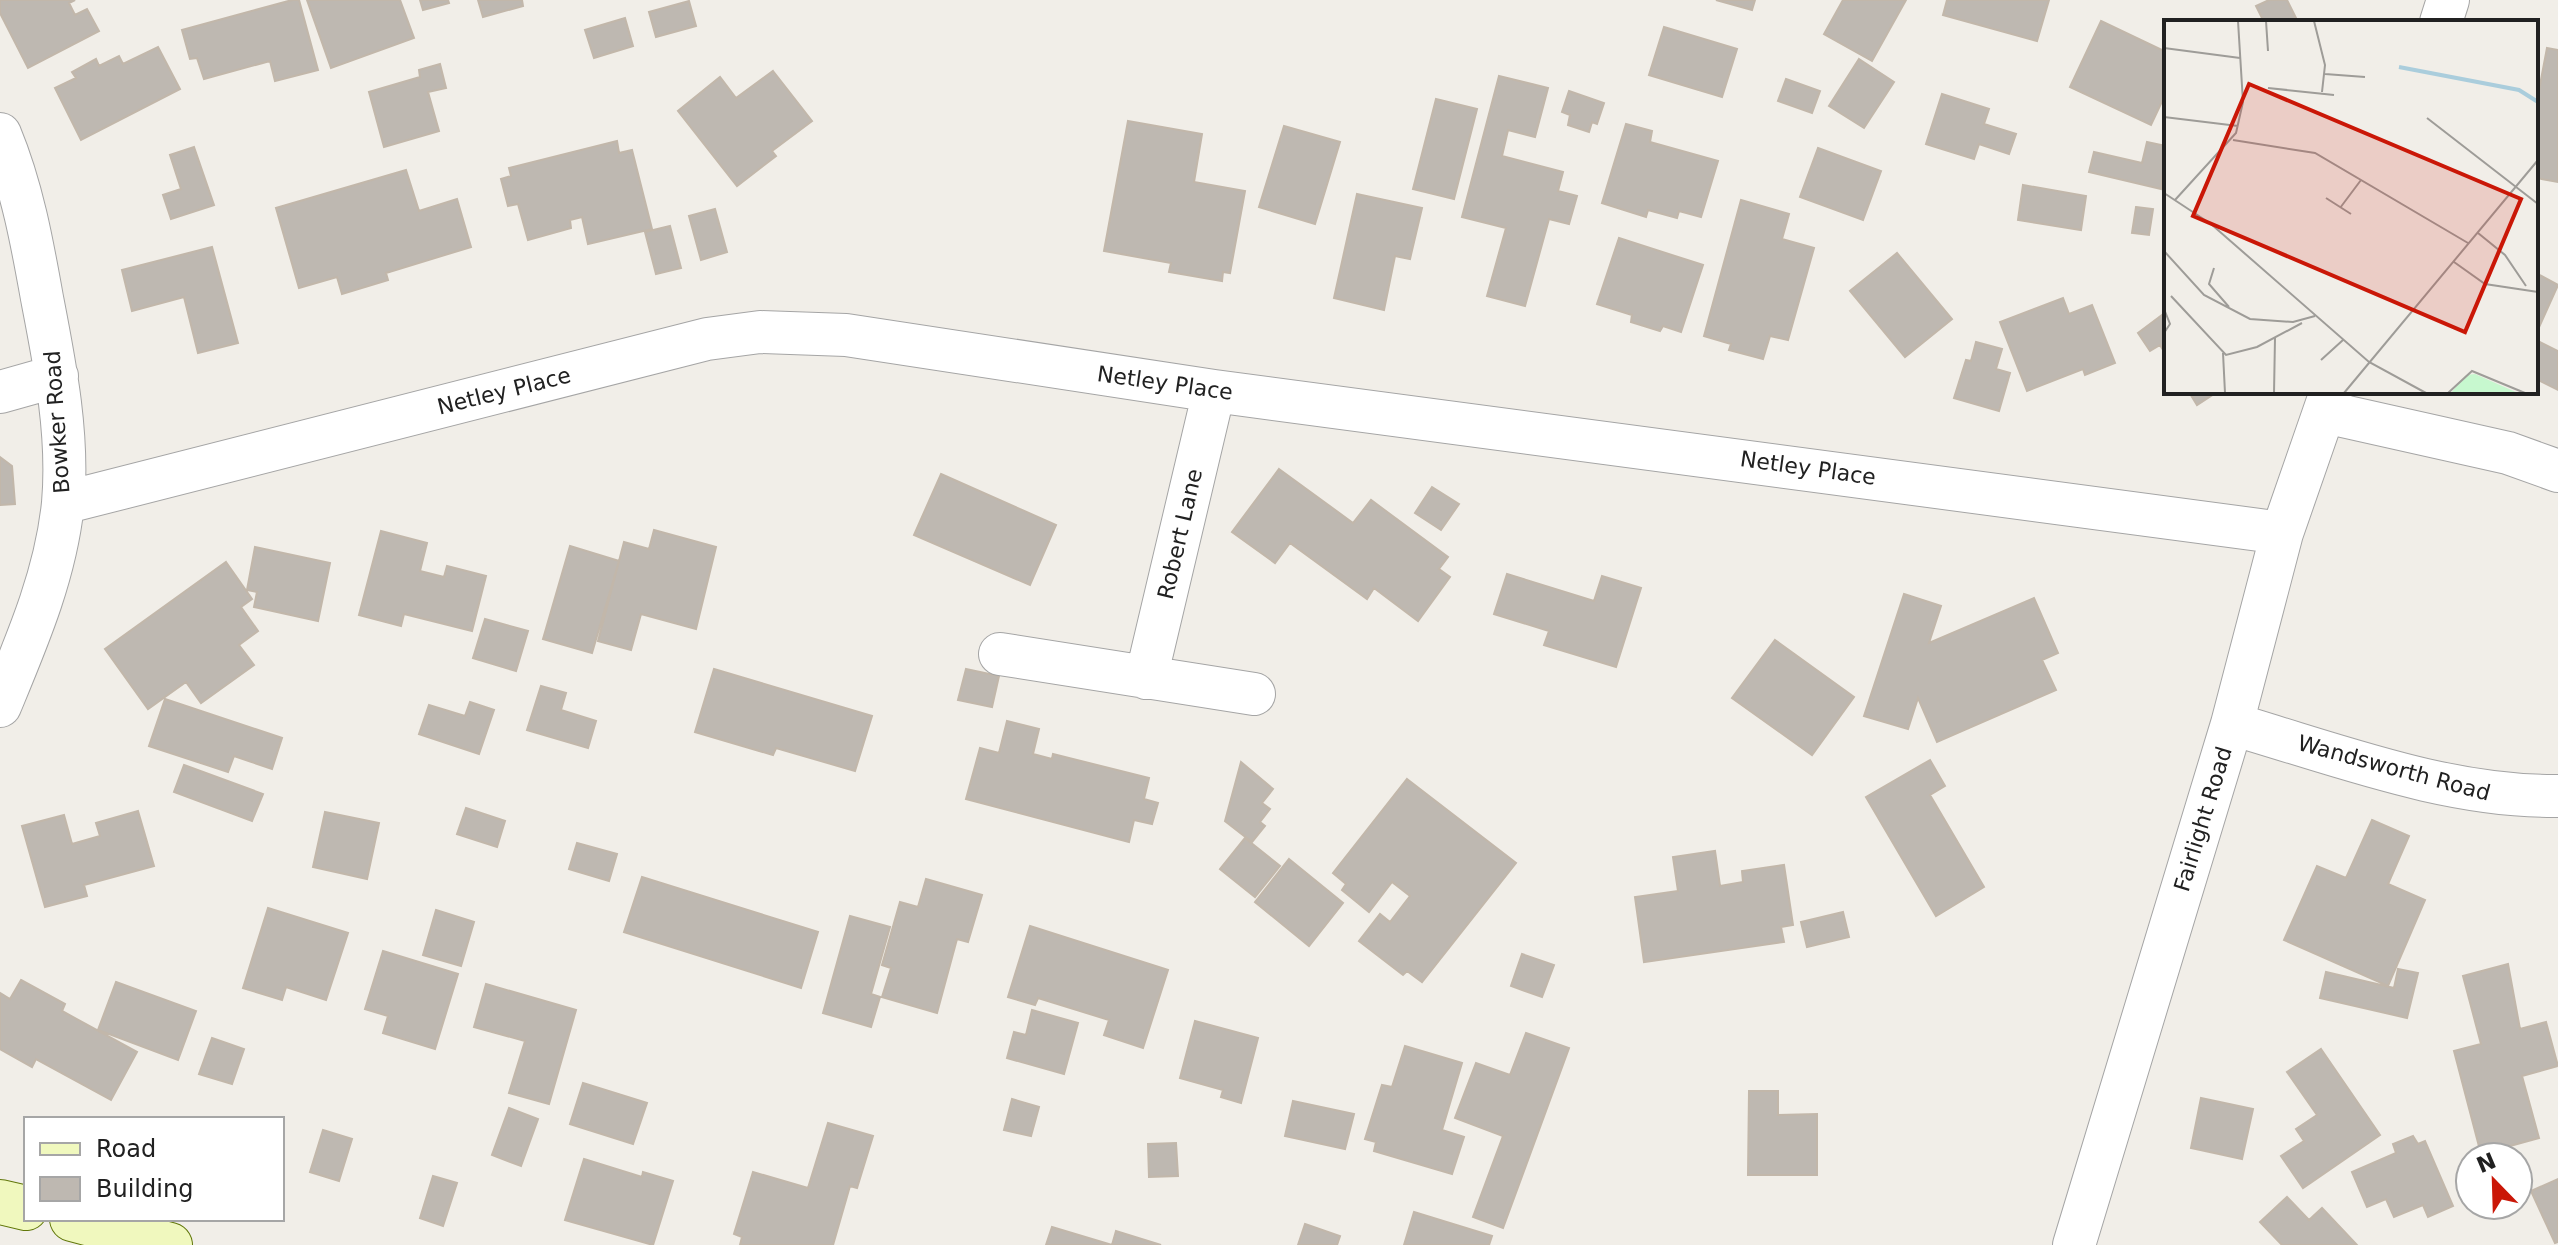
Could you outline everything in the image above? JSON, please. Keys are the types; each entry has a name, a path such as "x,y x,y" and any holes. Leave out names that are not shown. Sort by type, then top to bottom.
{"main road":[{"path":"0,1202 24,1208"},
{"path":"80,1221 170,1245"}],"street":[{"path":"2442,20 2448,0"},
{"name":"Bowker Road","path":"0,134 29,226 57,376 63,503 36,620 0,706"},
{"name":"Netley Place","path":"63,503 676,347 760,332 846,335 1214,391 2282,533"},
{"path":"0,392 57,376"},
{"name":"Robert Lane","path":"1146,678 1214,391"},
{"path":"2328,402 2508,453 2558,471"},
{"name":"Fairlight Road","path":"2074,1245 2232,724 2282,533 2328,402"},
{"path":"1000,654 1254,694"},
{"name":"Wandsworth Road","path":"2232,724 2462,790 2505,796 2558,796"}],"building":[{"path":"0,0 75,0 69,3 75,15 87,9 99,31 28,68 0,13"},
{"path":"299,0 318,70 275,81 270,61 204,79 197,58 190,59 182,30"},
{"path":"307,0 400,0 414,38 331,68"},
{"path":"420,0 448,0 449,3 423,10"},
{"path":"478,0 522,0 523,6 483,17"},
{"path":"1716,0 1755,0 1752,10"},
{"path":"1843,0 1906,0 1872,61 1824,34"},
{"path":"1947,0 2049,0 2037,41 1943,15"},
{"path":"2269,0 2287,0 2297,20 2263,20 2256,6"},
{"path":"689,1 696,26 656,37 649,12"},
{"path":"625,18 633,46 594,58 585,30"},
{"path":"2101,21 2164,51 2164,97 2151,125 2070,87"},
{"path":"1664,27 1737,49 1722,97 1649,75"},
{"path":"158,47 180,89 81,140 55,88 76,78 72,72 96,59 99,66 119,56 123,64"},
{"path":"2547,48 2558,50 2558,182 2538,178 2538,95"},
{"path":"1859,59 1894,82 1864,128 1829,106"},
{"path":"440,64 446,88 428,92 439,131 384,147 369,92 420,77 419,70"},
{"path":"773,71 812,121 772,151 776,156 737,186 678,111 720,77 736,98"},
{"path":"1499,76 1548,88 1535,137 1508,130 1502,156 1563,172 1558,191 1577,196 1569,224 1549,219 1525,306 1487,296 1506,228 1462,217"},
{"path":"1786,79 1820,91 1812,113 1778,101"},
{"path":"1569,91 1604,103 1597,124 1592,122 1589,132 1568,125 1570,115 1562,112"},
{"path":"1942,94 1989,109 1984,124 2016,134 2009,154 1979,144 1974,159 1926,144"},
{"path":"1436,99 1477,109 1454,199 1413,189"},
{"path":"1128,121 1202,134 1194,182 1245,191 1230,273 1223,272 1222,281 1169,272 1171,263 1104,251"},
{"path":"1626,124 1652,131 1650,142 1718,161 1701,217 1679,211 1677,218 1648,210 1646,217 1602,203"},
{"path":"1284,126 1340,142 1315,224 1259,207"},
{"path":"617,141 619,153 632,150 652,229 588,244 582,217 570,220 571,228 528,240 518,204 508,206 501,179 511,176 509,168"},
{"path":"2147,142 2164,146 2161,189 2089,172 2094,152 2142,163"},
{"path":"194,147 214,205 171,219 163,195 181,189 170,155"},
{"path":"1818,148 1881,171 1863,220 1800,197"},
{"path":"406,170 419,211 457,199 471,247 386,273 388,280 342,294 337,277 299,288 276,208"},
{"path":"2023,185 2086,196 2081,230 2018,220"},
{"path":"1357,194 1422,208 1410,259 1395,256 1384,310 1334,298"},
{"path":"1741,200 1789,214 1782,239 1814,248 1788,340 1770,336 1763,359 1729,350 1731,344 1704,336"},
{"path":"2136,207 2153,209 2149,235 2132,233"},
{"path":"715,209 727,252 701,260 689,216"},
{"path":"670,226 681,268 656,274 645,232"},
{"path":"1619,238 1703,265 1681,332 1663,326 1660,331 1631,322 1632,315 1597,304"},
{"path":"212,247 238,343 198,353 184,297 132,311 122,270"},
{"path":"1897,253 1952,319 1905,357 1850,291"},
{"path":"2538,274 2558,285 2538,330"},
{"path":"2063,298 2069,314 2092,305 2115,363 2085,375 2083,369 2027,391 2000,322"},
{"path":"2164,314 2164,352 2160,345 2150,351 2138,333"},
{"path":"2538,341 2558,351 2558,390 2538,380"},
{"path":"1976,342 2002,349 1996,369 2010,373 1999,411 1954,398 1966,360 1971,361"},
{"path":"2190,394 2214,394 2197,405"},
{"path":"0,457 12,466 15,504 0,505"},
{"path":"1279,469 1353,523 1371,500 1448,557 1439,569 1450,577 1418,621 1374,588 1367,599 1290,543 1275,563 1232,532"},
{"path":"941,474 1056,525 1030,585 914,535"},
{"path":"1432,487 1459,504 1441,530 1415,513"},
{"path":"654,530 716,547 696,629 641,614 631,650 598,641 624,542 649,549"},
{"path":"381,531 427,543 420,571 444,577 447,566 486,576 472,631 404,614 401,626 359,615"},
{"path":"570,546 619,561 592,653 543,639"},
{"path":"255,547 330,563 318,621 254,607 257,592 247,590"},
{"path":"226,562 252,599 241,607 258,631 239,645 254,665 201,703 186,682 148,709 105,649"},
{"path":"1507,574 1594,601 1602,576 1641,588 1616,667 1544,645 1549,631 1494,614"},
{"path":"1904,594 1941,606 1929,643 2034,598 2058,653 2042,660 2056,690 1937,742 1918,698 1908,729 1864,716"},
{"path":"485,619 528,631 516,671 473,658"},
{"path":"1775,640 1854,697 1812,755 1732,698"},
{"path":"714,669 872,716 855,771 776,748 773,755 695,732"},
{"path":"966,669 999,676 992,707 958,700"},
{"path":"541,686 566,693 561,710 596,721 588,748 527,730"},
{"path":"165,699 282,738 272,769 234,756 228,772 149,746"},
{"path":"470,702 494,710 479,754 419,734 429,705 465,716"},
{"path":"1007,721 1039,729 1033,754 1052,759 1053,754 1149,778 1144,799 1158,803 1152,824 1134,820 1129,842 966,799 980,748 999,753"},
{"path":"1930,760 1945,786 1930,795 1984,887 1936,916 1866,797"},
{"path":"1241,762 1273,789 1262,803 1270,809 1260,822 1265,826 1252,842 1225,821"},
{"path":"184,765 263,794 252,821 174,792"},
{"path":"1407,779 1516,863 1422,982 1407,971 1403,975 1359,941 1380,914 1390,922 1410,896 1392,882 1369,912 1342,890 1346,884 1333,873"},
{"path":"466,808 505,821 497,847 457,834"},
{"path":"138,811 154,866 84,885 87,896 45,907 22,826 64,815 72,844 100,836 96,823"},
{"path":"325,812 379,823 367,879 313,867"},
{"path":"2372,820 2409,836 2388,884 2425,900 2388,986 2284,940 2317,866 2346,878"},
{"path":"1245,838 1280,866 1255,897 1220,869"},
{"path":"577,843 617,854 609,881 569,869"},
{"path":"1715,851 1720,886 1743,882 1742,871 1784,865 1793,925 1781,927 1784,942 1644,962 1635,897 1678,891 1673,857"},
{"path":"1289,859 1343,903 1309,946 1255,902"},
{"path":"642,877 818,932 801,988 624,932"},
{"path":"926,879 982,895 968,942 957,939 937,1013 882,997 891,968 882,965 900,902 918,907"},
{"path":"268,908 348,933 326,1000 286,987 282,1000 243,988"},
{"path":"436,910 474,922 461,966 423,955"},
{"path":"1843,912 1849,937 1807,947 1801,922"},
{"path":"850,916 890,927 871,994 880,997 871,1027 823,1013"},
{"path":"1030,926 1168,970 1143,1048 1104,1035 1109,1020 1038,998 1035,1005 1008,997"},
{"path":"383,951 458,974 435,1049 383,1033 388,1016 365,1009"},
{"path":"1522,954 1554,965 1542,997 1511,986"},
{"path":"2508,964 2520,1029 2546,1022 2558,1066 2522,1076 2539,1138 2528,1141 2478,1141 2454,1051 2481,1044 2463,976"},
{"path":"2398,969 2418,973 2407,1018 2320,998 2326,972 2394,988"},
{"path":"21,980 65,1004 62,1011 137,1052 111,1100 36,1059 32,1067 0,1049 0,993 10,999"},
{"path":"116,982 196,1011 178,1060 98,1030"},
{"path":"486,984 576,1010 549,1104 509,1093 525,1041 474,1027"},
{"path":"1032,1010 1078,1023 1064,1074 1007,1058 1014,1032 1026,1035"},
{"path":"1195,1021 1258,1038 1241,1103 1221,1097 1223,1090 1180,1078"},
{"path":"1526,1033 1569,1048 1503,1228 1473,1217 1503,1136 1455,1118 1476,1063 1510,1075"},
{"path":"212,1038 244,1049 232,1084 199,1074"},
{"path":"1405,1046 1462,1063 1442,1130 1464,1137 1452,1174 1374,1151 1376,1142 1365,1139 1382,1085 1392,1087"},
{"path":"2321,1049 2380,1135 2303,1188 2281,1156 2304,1141 2296,1129 2317,1115 2287,1072"},
{"path":"583,1083 647,1103 633,1144 570,1124"},
{"path":"1749,1091 1778,1091 1778,1115 1817,1114 1817,1175 1748,1175"},
{"path":"2201,1098 2253,1109 2242,1159 2191,1148"},
{"path":"1012,1099 1039,1107 1031,1136 1004,1130"},
{"path":"1293,1101 1354,1114 1345,1149 1285,1136"},
{"path":"509,1108 538,1119 521,1166 492,1155"},
{"path":"828,1123 873,1136 857,1188 850,1186 833,1245 740,1245 742,1237 734,1234 753,1172 808,1188"},
{"path":"323,1130 352,1139 339,1181 310,1172"},
{"path":"2413,1136 2418,1144 2425,1141 2453,1206 2428,1217 2423,1205 2394,1217 2386,1199 2367,1207 2352,1172 2396,1153 2393,1144"},
{"path":"1176,1143 1178,1176 1149,1177 1148,1144"},
{"path":"584,1159 642,1177 643,1172 673,1181 653,1245 565,1220"},
{"path":"433,1176 457,1183 443,1226 420,1218"},
{"path":"2558,1179 2558,1242 2555,1243 2534,1198 2534,1190"},
{"path":"2287,1197 2309,1220 2322,1208 2357,1245 2282,1245 2260,1222"},
{"path":"1414,1212 1492,1236 1489,1245 1404,1245"},
{"path":"1305,1224 1340,1236 1337,1245 1298,1245"},
{"path":"1052,1227 1112,1245 1046,1245"},
{"path":"1116,1231 1161,1245 1112,1245"}]}
